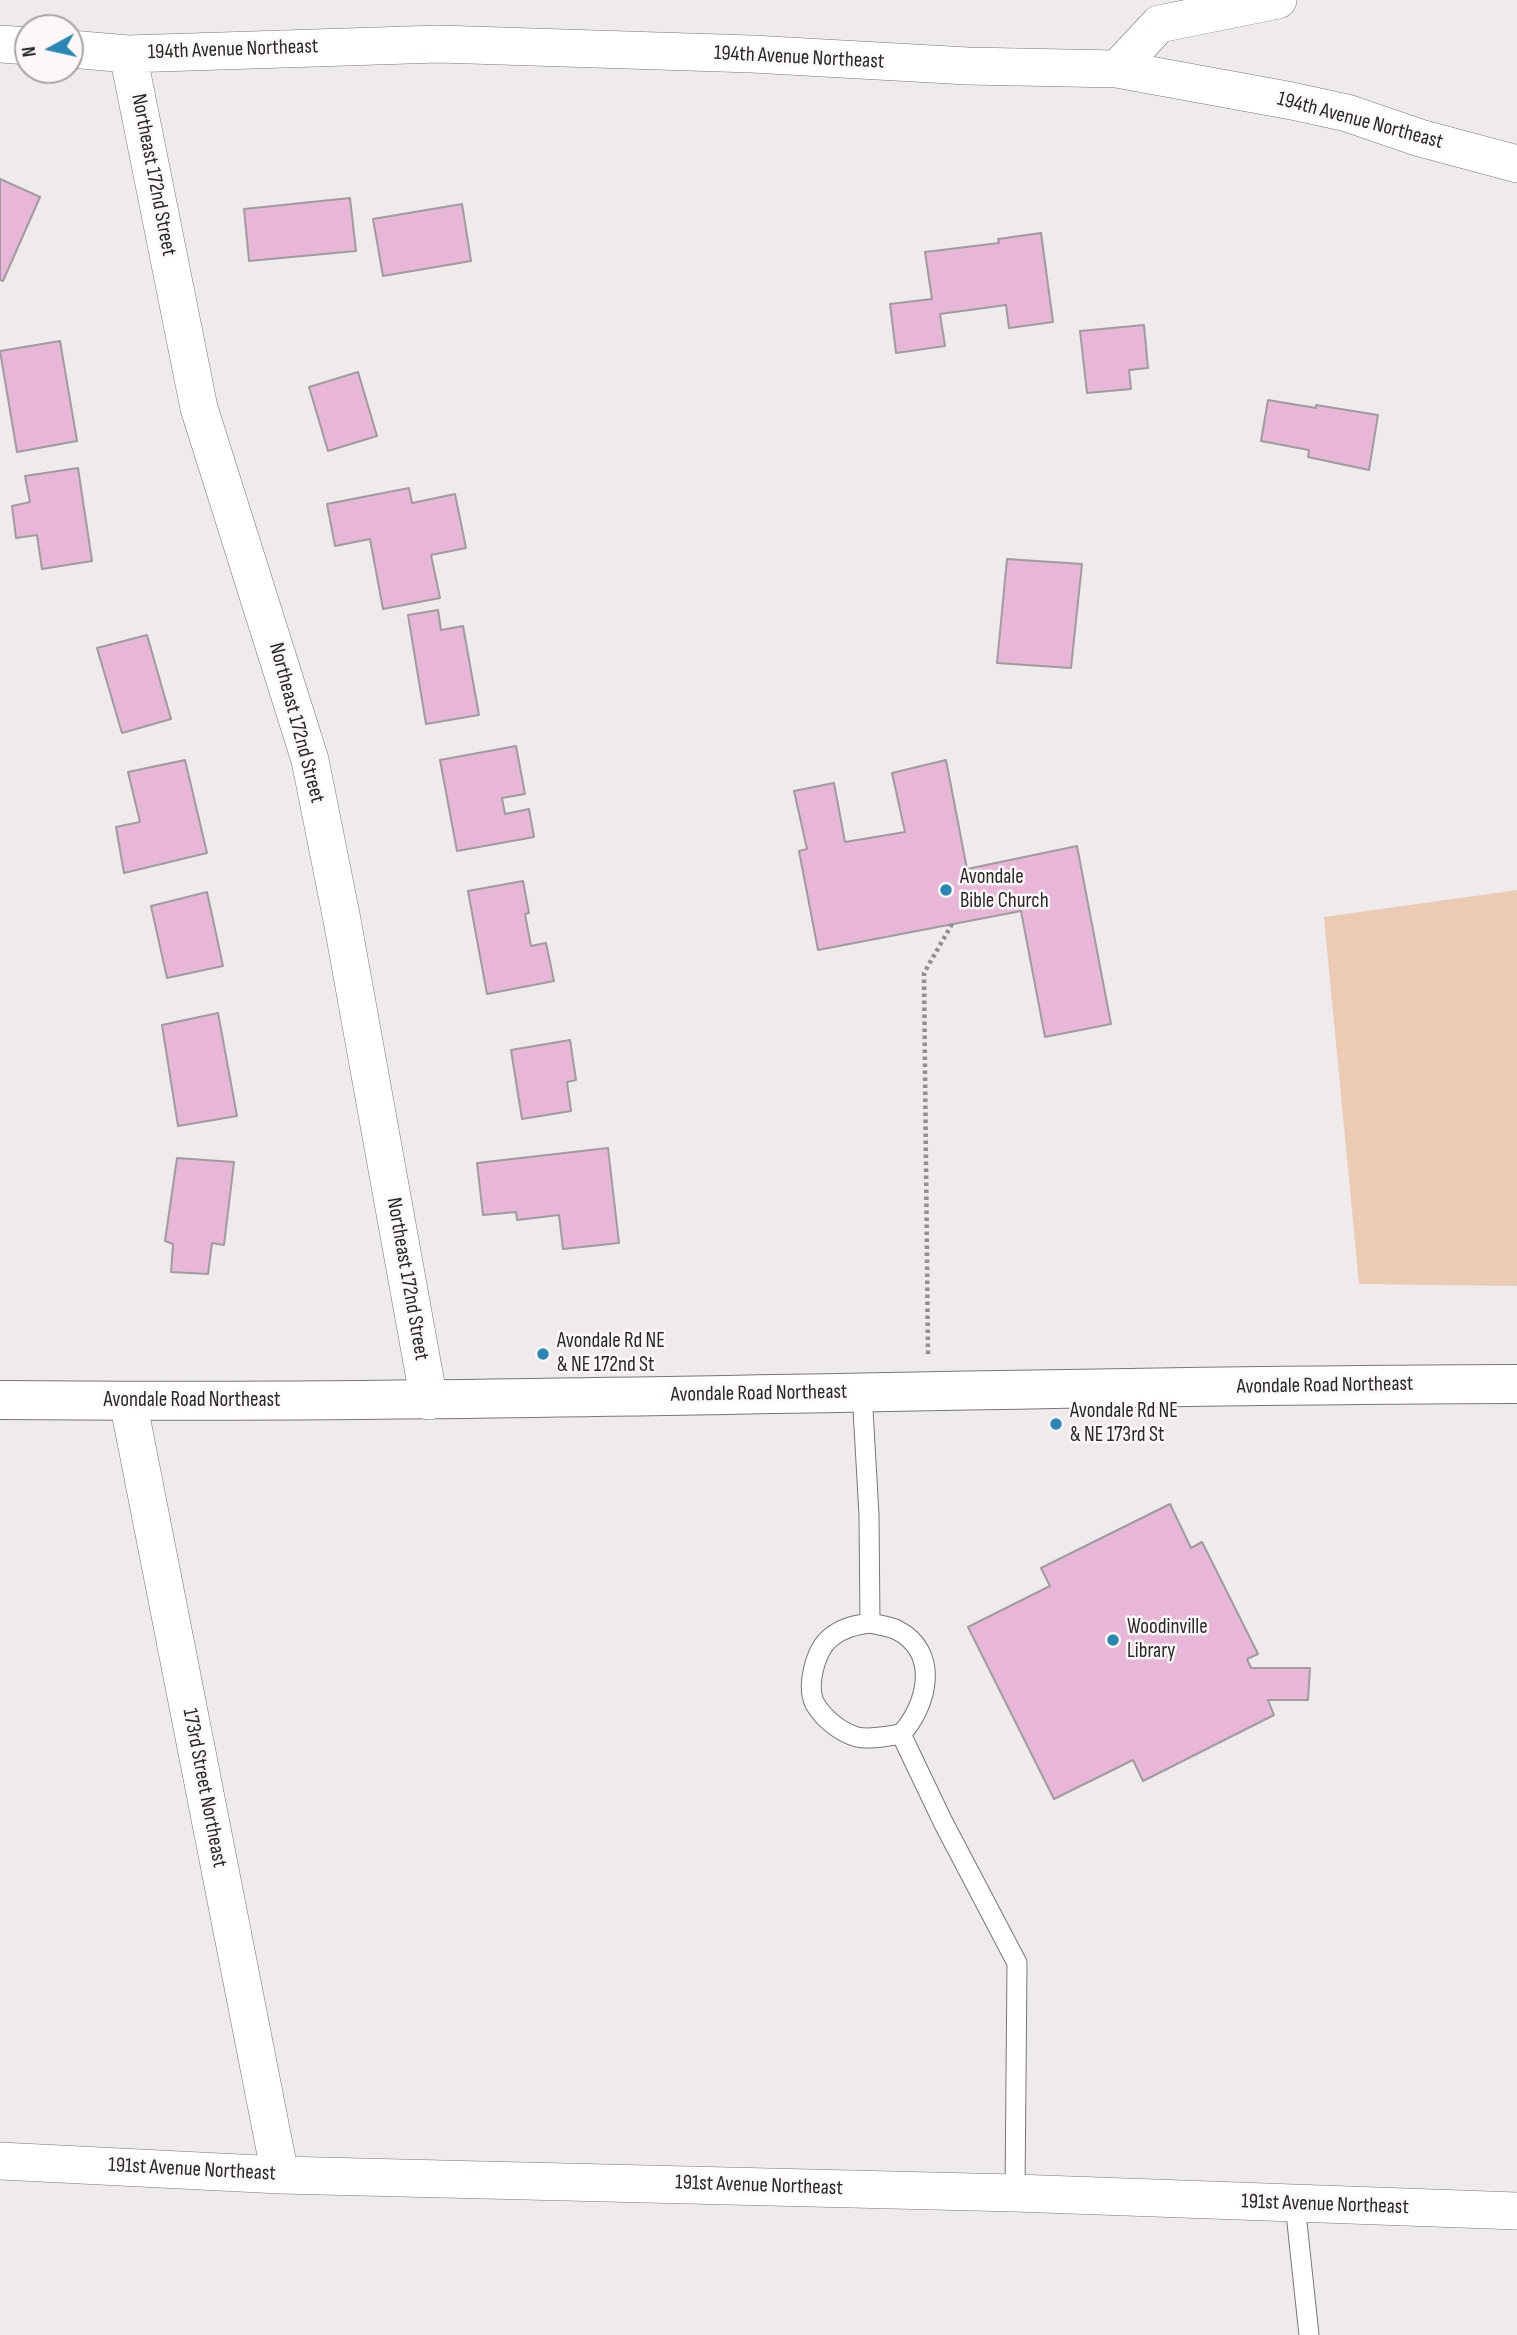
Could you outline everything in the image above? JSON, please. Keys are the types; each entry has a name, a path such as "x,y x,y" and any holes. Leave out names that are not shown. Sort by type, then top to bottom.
{"main road":[{"name":"Avondale Road Northeast","path":"0,1400 429,1401 862,1392 1517,1384"}],"street":[{"path":"1117,69 1158,24 1278,0"},
{"name":"194th Avenue Northeast","path":"84,50 128,54 439,44 752,54 968,66 1117,69 1347,113 1420,138 1517,164"},
{"name":"Northeast 172nd Street","path":"128,54 199,408 310,760 342,920 429,1401"},
{"name":"173rd Street Northeast","path":"128,1401 281,2175"},
{"name":"191st Avenue Northeast","path":"0,2161 281,2175 1015,2193 1517,2211"}],"lane":[{"path":"862,1392 869,1515 870,1623"},
{"path":"870,1623 897,1630 912,1642 922,1659 926,1689 918,1710 901,1734 860,1738 844,1732 829,1721 814,1702 813,1673 817,1655 829,1639 850,1626 870,1623"},
{"path":"901,1734 1017,1963 1015,2193"},
{"path":"1295,2204 1309,2335"}],"path":[{"path":"928,1356 924,974 952,924"}],"shaded area":[{"path":"1517,890 1517,1286 1359,1284 1324,917"}],"building":[{"path":"0,179 40,197 3,281 0,280"},
{"path":"350,198 356,251 249,261 244,209"},
{"path":"462,204 471,261 383,276 373,219"},
{"path":"1041,233 1053,322 1009,328 1006,305 940,314 945,346 896,353 890,304 932,299 925,252 999,243 998,239"},
{"path":"1144,325 1148,368 1129,370 1131,389 1087,393 1080,331"},
{"path":"60,341 77,441 17,452 0,351"},
{"path":"358,372 377,436 328,451 309,387"},
{"path":"1268,400 1378,415 1369,470 1308,457 1309,450 1261,441"},
{"path":"78,468 92,561 42,569 37,535 16,538 12,506 30,502 25,476"},
{"path":"409,488 412,503 455,494 466,548 431,555 440,598 383,609 370,539 335,546 327,504"},
{"path":"1007,559 1082,564 1071,668 997,663"},
{"path":"438,610 441,630 463,626 479,715 426,724 408,615"},
{"path":"147,635 171,719 122,733 97,648"},
{"path":"516,746 525,794 502,798 505,814 529,809 534,837 457,851 440,760"},
{"path":"185,760 207,853 124,873 116,827 140,822 128,772"},
{"name":"Avondale Bible Church","path":"946,760 967,869 1077,846 1111,1024 1045,1037 1021,911 818,950 799,851 807,849 794,791 834,783 845,842 905,832 892,773"},
{"path":"523,881 531,946 546,943 554,981 487,994 468,891"},
{"path":"207,892 223,966 167,978 151,906"},
{"path":"218,1013 237,1116 178,1126 162,1025"},
{"path":"570,1040 576,1080 567,1082 571,1111 522,1119 511,1050"},
{"path":"608,1148 619,1243 563,1249 559,1215 517,1220 516,1212 483,1215 477,1163"},
{"path":"177,1158 234,1162 224,1245 212,1243 208,1274 171,1272 173,1244 165,1241"},
{"name":"Woodinville Library","path":"1170,1504 1191,1548 1202,1542 1258,1654 1247,1659 1251,1668 1310,1668 1308,1700 1268,1700 1274,1715 1143,1781 1133,1760 1054,1799 968,1627 1050,1586 1041,1568"}],"place":[{"name":"Avondale Bible Church","path":"946,890"},
{"name":"Avondale Rd NE & NE 172nd St","path":"543,1354"},
{"name":"Avondale Rd NE & NE 173rd St","path":"1056,1424"},
{"name":"Woodinville Library","path":"1113,1640"}]}
